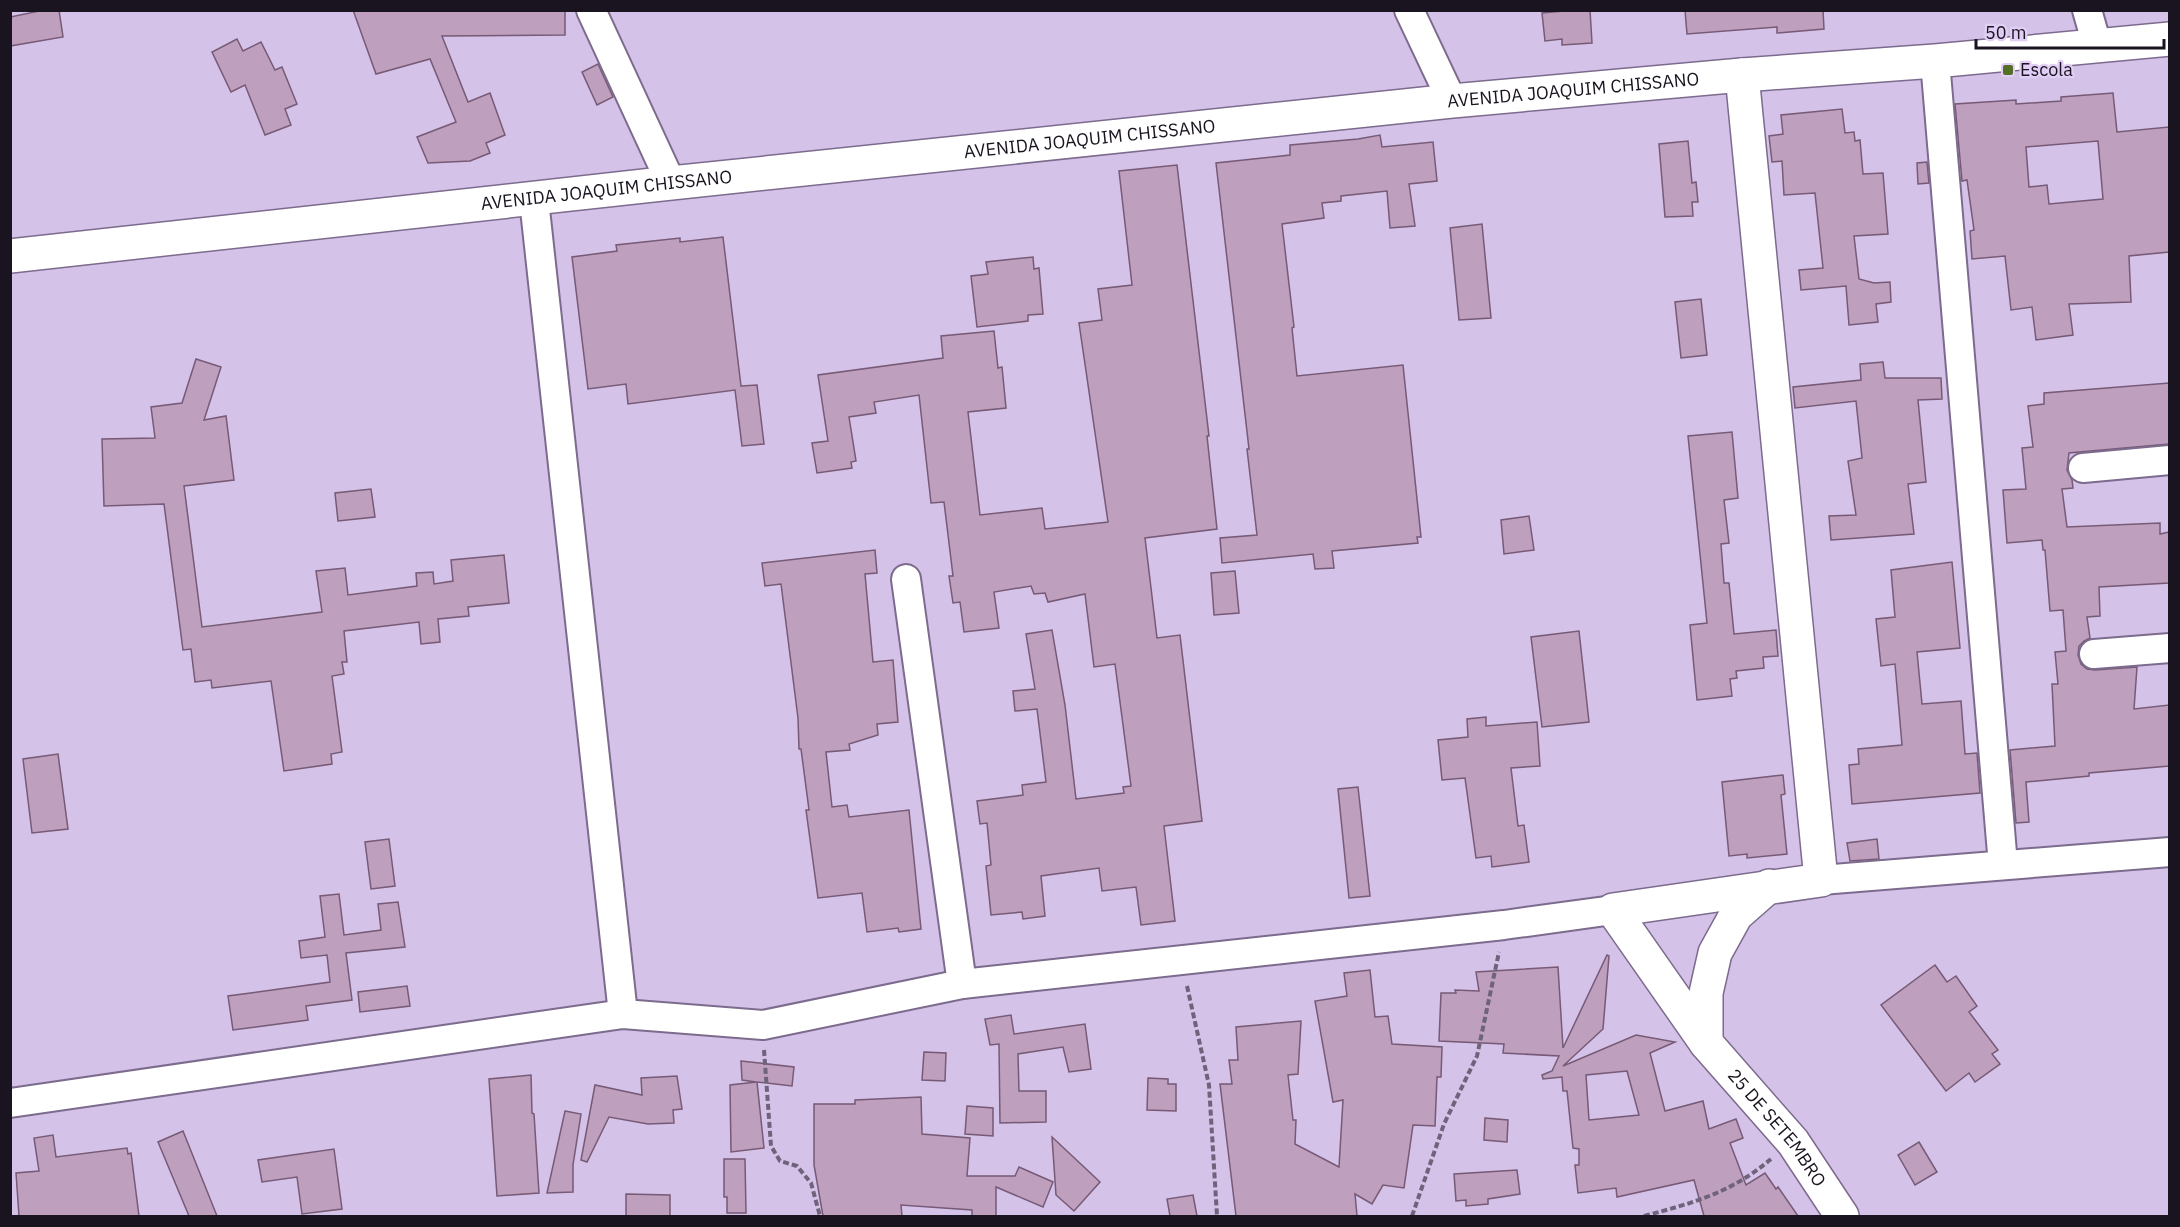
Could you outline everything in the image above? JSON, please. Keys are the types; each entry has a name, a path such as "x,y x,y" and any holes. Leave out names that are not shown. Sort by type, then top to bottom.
{"street":[{"path":"591,10 671,183"},
{"path":"1409,10 1452,101"},
{"path":"2087,10 2097,45"},
{"name":"AVENIDA JOAQUIM CHISSANO","path":"10,256 534,200 671,183 1452,101 2169,39"},
{"path":"1935,61 2003,865"},
{"path":"1742,75 1821,880"},
{"path":"534,200 623,1014"},
{"path":"2083,468 2169,460"},
{"path":"906,579 962,984"},
{"path":"2094,654 2169,648"},
{"path":"10,1103 623,1014 763,1025 962,984 1504,925 1821,880 2169,852"},
{"path":"1707,1043 1706,993 1715,953 1736,915 1769,886"},
{"name":"25 DE SETEMBRO","path":"1613,910 1707,1043 1793,1142 1842,1216"}],"path":[{"path":"1412,1216 1444,1124 1477,1056 1504,925"},
{"path":"1181,959 1209,1085 1217,1216"},
{"path":"763,1025 771,1146 780,1161 797,1166 811,1184 820,1216"},
{"path":"1644,1216 1698,1202 1750,1177 1793,1142"}],"building":[{"path":"44,10 59,10 63,37 10,46 10,17"},
{"path":"353,10 565,10 565,35 442,36 468,102 490,93 505,135 486,143 490,153 470,161 428,163 417,137 456,122 430,59 376,74"},
{"path":"1590,10 1592,43 1562,45 1562,39 1545,41 1542,13"},
{"path":"1685,10 1823,10 1824,29 1777,33 1777,27 1687,34"},
{"path":"237,39 243,51 261,42 275,70 282,67 297,104 285,109 291,125 265,135 245,85 231,92 212,52"},
{"path":"598,64 613,97 597,105 582,72"},
{"path":"2113,93 2117,132 2169,127 2169,252 2129,256 2131,302 2069,304 2073,335 2036,340 2032,307 2011,310 2005,256 1972,259 1970,231 1974,230 1967,180 1962,181 1955,104 2016,100 2016,104 2061,101 2061,97","holes":["2098,141 2103,199 2049,204 2047,185 2029,187 2026,147"]},
{"path":"1842,109 1845,133 1854,132 1855,141 1860,140 1863,174 1883,173 1888,234 1854,236 1859,279 1874,283 1890,282 1891,302 1876,304 1878,322 1849,325 1846,286 1801,290 1799,270 1823,268 1815,193 1784,195 1782,161 1772,162 1769,136 1783,134 1781,115"},
{"path":"1380,135 1382,147 1433,142 1437,181 1409,184 1415,226 1390,228 1387,191 1341,196 1341,201 1322,203 1324,218 1282,224 1294,327 1292,328 1297,376 1403,365 1421,537 1417,537 1418,543 1332,551 1334,568 1315,569 1313,554 1222,563 1220,538 1257,535 1216,163 1290,155 1290,145"},
{"path":"1688,141 1692,183 1696,182 1698,202 1692,202 1693,216 1665,217 1659,144"},
{"path":"1927,162 1929,183 1918,184 1917,163"},
{"path":"1177,165 1209,436 1207,436 1217,529 1145,538 1157,638 1180,635 1202,821 1164,826 1175,921 1141,925 1136,887 1102,891 1099,868 1041,876 1045,916 1023,919 1022,912 991,915 986,866 991,865 987,823 980,824 977,801 1023,795 1022,785 1046,782 1037,709 1015,711 1013,691 1035,689 1026,634 1052,630 1065,705 1076,799 1124,793 1123,787 1131,786 1115,664 1094,667 1085,594 1048,602 1045,593 1034,594 1031,586 994,592 999,628 964,632 960,602 953,603 949,576 953,576 944,502 931,503 919,395 874,402 876,413 849,417 856,461 851,462 852,468 817,473 812,443 828,441 818,375 943,358 941,336 994,331 998,368 1002,367 1006,408 968,412 980,515 1042,508 1045,529 1108,522 1079,323 1102,320 1098,289 1132,285 1119,171"},
{"path":"1482,224 1491,318 1459,320 1450,228"},
{"path":"723,237 741,386 757,385 764,444 742,446 735,390 628,404 626,384 588,389 572,257 617,251 616,245 680,238 680,242"},
{"path":"1033,257 1034,269 1039,268 1043,314 1028,315 1028,321 977,327 971,276 988,274 986,262"},
{"path":"1701,299 1707,355 1681,358 1675,302"},
{"path":"196,359 221,367 204,420 226,416 234,480 184,486 202,627 322,612 316,571 345,568 348,595 417,586 416,573 433,572 434,584 453,581 451,560 504,555 509,603 468,607 469,616 438,619 440,642 421,644 419,622 344,631 347,662 342,662 344,674 332,676 342,752 331,754 332,764 284,771 271,681 212,688 211,680 195,682 191,649 183,650 164,504 104,506 102,439 155,438 151,407 182,403"},
{"path":"1883,362 1885,378 1941,378 1942,399 1918,400 1926,482 1908,484 1914,534 1831,540 1829,516 1856,515 1848,461 1862,458 1856,401 1795,408 1793,387 1861,380 1860,364"},
{"path":"2169,383 2169,444 2069,453 2067,470 2073,488 2062,489 2067,527 2160,523 2160,534 2169,532 2169,583 2099,587 2100,616 2087,617 2090,638 2079,646 2078,655 2081,664 2087,669 2137,667 2134,709 2169,705 2169,766 2089,773 2089,776 2026,782 2029,822 2016,823 2010,750 2055,746 2052,684 2058,684 2055,652 2066,651 2063,610 2050,611 2045,550 2043,550 2042,540 2007,543 2003,490 2026,489 2022,448 2033,447 2028,406 2044,404 2044,393"},
{"path":"1732,432 1738,498 1724,500 1729,543 1721,544 1724,583 1729,583 1734,634 1776,630 1778,656 1763,657 1764,668 1736,671 1737,678 1730,679 1732,696 1697,700 1690,625 1707,623 1688,436"},
{"path":"371,489 375,517 338,521 335,493"},
{"path":"1529,516 1534,550 1504,554 1501,520"},
{"path":"875,550 877,573 865,574 873,662 893,660 898,722 877,724 878,735 849,744 850,750 826,752 832,807 847,805 849,817 909,810 921,929 899,932 898,928 867,932 862,893 818,898 781,584 765,586 762,563"},
{"path":"1952,562 1960,648 1917,652 1922,704 1961,701 1965,754 1977,753 1980,793 1852,804 1849,765 1859,764 1858,749 1902,745 1895,664 1881,666 1876,619 1895,617 1891,570"},
{"path":"1235,571 1239,613 1214,615 1211,573"},
{"path":"1579,631 1589,722 1542,727 1531,637"},
{"path":"1486,717 1486,726 1537,722 1540,766 1511,768 1518,826 1524,825 1529,862 1492,867 1491,856 1476,858 1465,778 1442,780 1438,740 1468,737 1467,719"},
{"path":"58,754 68,829 32,833 23,759"},
{"path":"1783,775 1785,794 1781,795 1787,854 1747,858 1747,854 1729,856 1722,782"},
{"path":"1358,787 1370,896 1349,898 1338,789"},
{"path":"389,839 395,886 371,889 365,842"},
{"path":"1877,839 1879,859 1850,861 1847,843"},
{"path":"339,894 344,935 381,930 378,904 398,902 405,947 346,953 352,1000 306,1006 308,1020 233,1030 228,996 330,982 327,955 301,958 299,941 325,937 320,896"},
{"path":"1607,955 1609,956 1603,1029 1563,1066 1636,1035 1675,1042 1650,1053 1665,1111 1703,1101 1709,1129 1736,1119 1743,1138 1730,1143 1746,1185 1765,1173 1798,1216 1704,1216 1694,1180 1617,1197 1616,1188 1578,1193 1575,1165 1579,1165 1579,1149 1573,1148 1567,1091 1563,1091 1562,1077 1543,1079 1542,1075 1552,1071 1559,1056 1503,1053 1504,1044 1439,1041 1441,993 1456,993 1455,990 1479,991 1476,972 1558,967 1563,1048","holes":["1627,1071 1639,1115 1589,1120 1586,1075"]},
{"path":"1935,965 1947,982 1956,976 1977,1006 1969,1012 1998,1050 1992,1054 2000,1064 1975,1082 1969,1073 1946,1091 1881,1005"},
{"path":"1370,970 1375,1017 1388,1016 1392,1044 1442,1047 1441,1077 1437,1077 1435,1126 1413,1125 1404,1188 1383,1185 1372,1204 1355,1194 1357,1216 1236,1216 1220,1084 1232,1084 1229,1060 1238,1060 1236,1027 1301,1021 1298,1074 1288,1075 1293,1120 1296,1120 1295,1144 1339,1167 1343,1100 1333,1102 1315,1001 1347,996 1344,973"},
{"path":"407,986 410,1006 360,1012 358,992"},
{"path":"1011,1015 1014,1034 1085,1024 1091,1069 1069,1072 1063,1047 1018,1054 1019,1091 1046,1091 1046,1122 1000,1123 999,1044 990,1045 985,1019"},
{"path":"924,1052 946,1053 945,1081 922,1080"},
{"path":"741,1061 794,1067 792,1086 757,1082 764,1148 731,1152 730,1085 756,1082 742,1080"},
{"path":"531,1075 539,1193 497,1196 489,1079"},
{"path":"677,1076 682,1109 673,1110 674,1123 648,1124 609,1117 587,1162 581,1160 595,1085 642,1095 641,1078"},
{"path":"1148,1078 1168,1079 1168,1084 1176,1084 1176,1111 1147,1110"},
{"path":"921,1097 922,1134 970,1138 967,1176 1015,1176 1019,1167 1053,1182 1043,1207 996,1187 996,1216 972,1216 972,1210 901,1205 902,1216 823,1216 814,1165 814,1104 855,1104 855,1100"},
{"path":"967,1106 993,1108 993,1136 965,1134"},
{"path":"565,1111 581,1114 573,1165 573,1192 547,1193"},
{"path":"1485,1118 1508,1120 1507,1142 1484,1140"},
{"path":"183,1131 217,1216 189,1216 158,1142"},
{"path":"53,1135 56,1157 127,1148 128,1154 131,1153 139,1216 19,1216 16,1173 39,1171 34,1138"},
{"path":"1052,1137 1100,1182 1074,1211 1056,1195"},
{"path":"1919,1142 1937,1172 1915,1185 1898,1155"},
{"path":"334,1149 342,1209 302,1214 297,1177 262,1182 258,1160"},
{"path":"724,1159 745,1159 746,1213 727,1213 727,1197 724,1197"},
{"path":"1517,1170 1520,1194 1488,1199 1488,1204 1466,1206 1466,1200 1456,1201 1454,1174"},
{"path":"626,1194 670,1195 670,1216 626,1216"},
{"path":"1193,1195 1197,1216 1170,1216 1167,1199"}],"place":[{"name":"Escola","path":"2008,70"}]}
